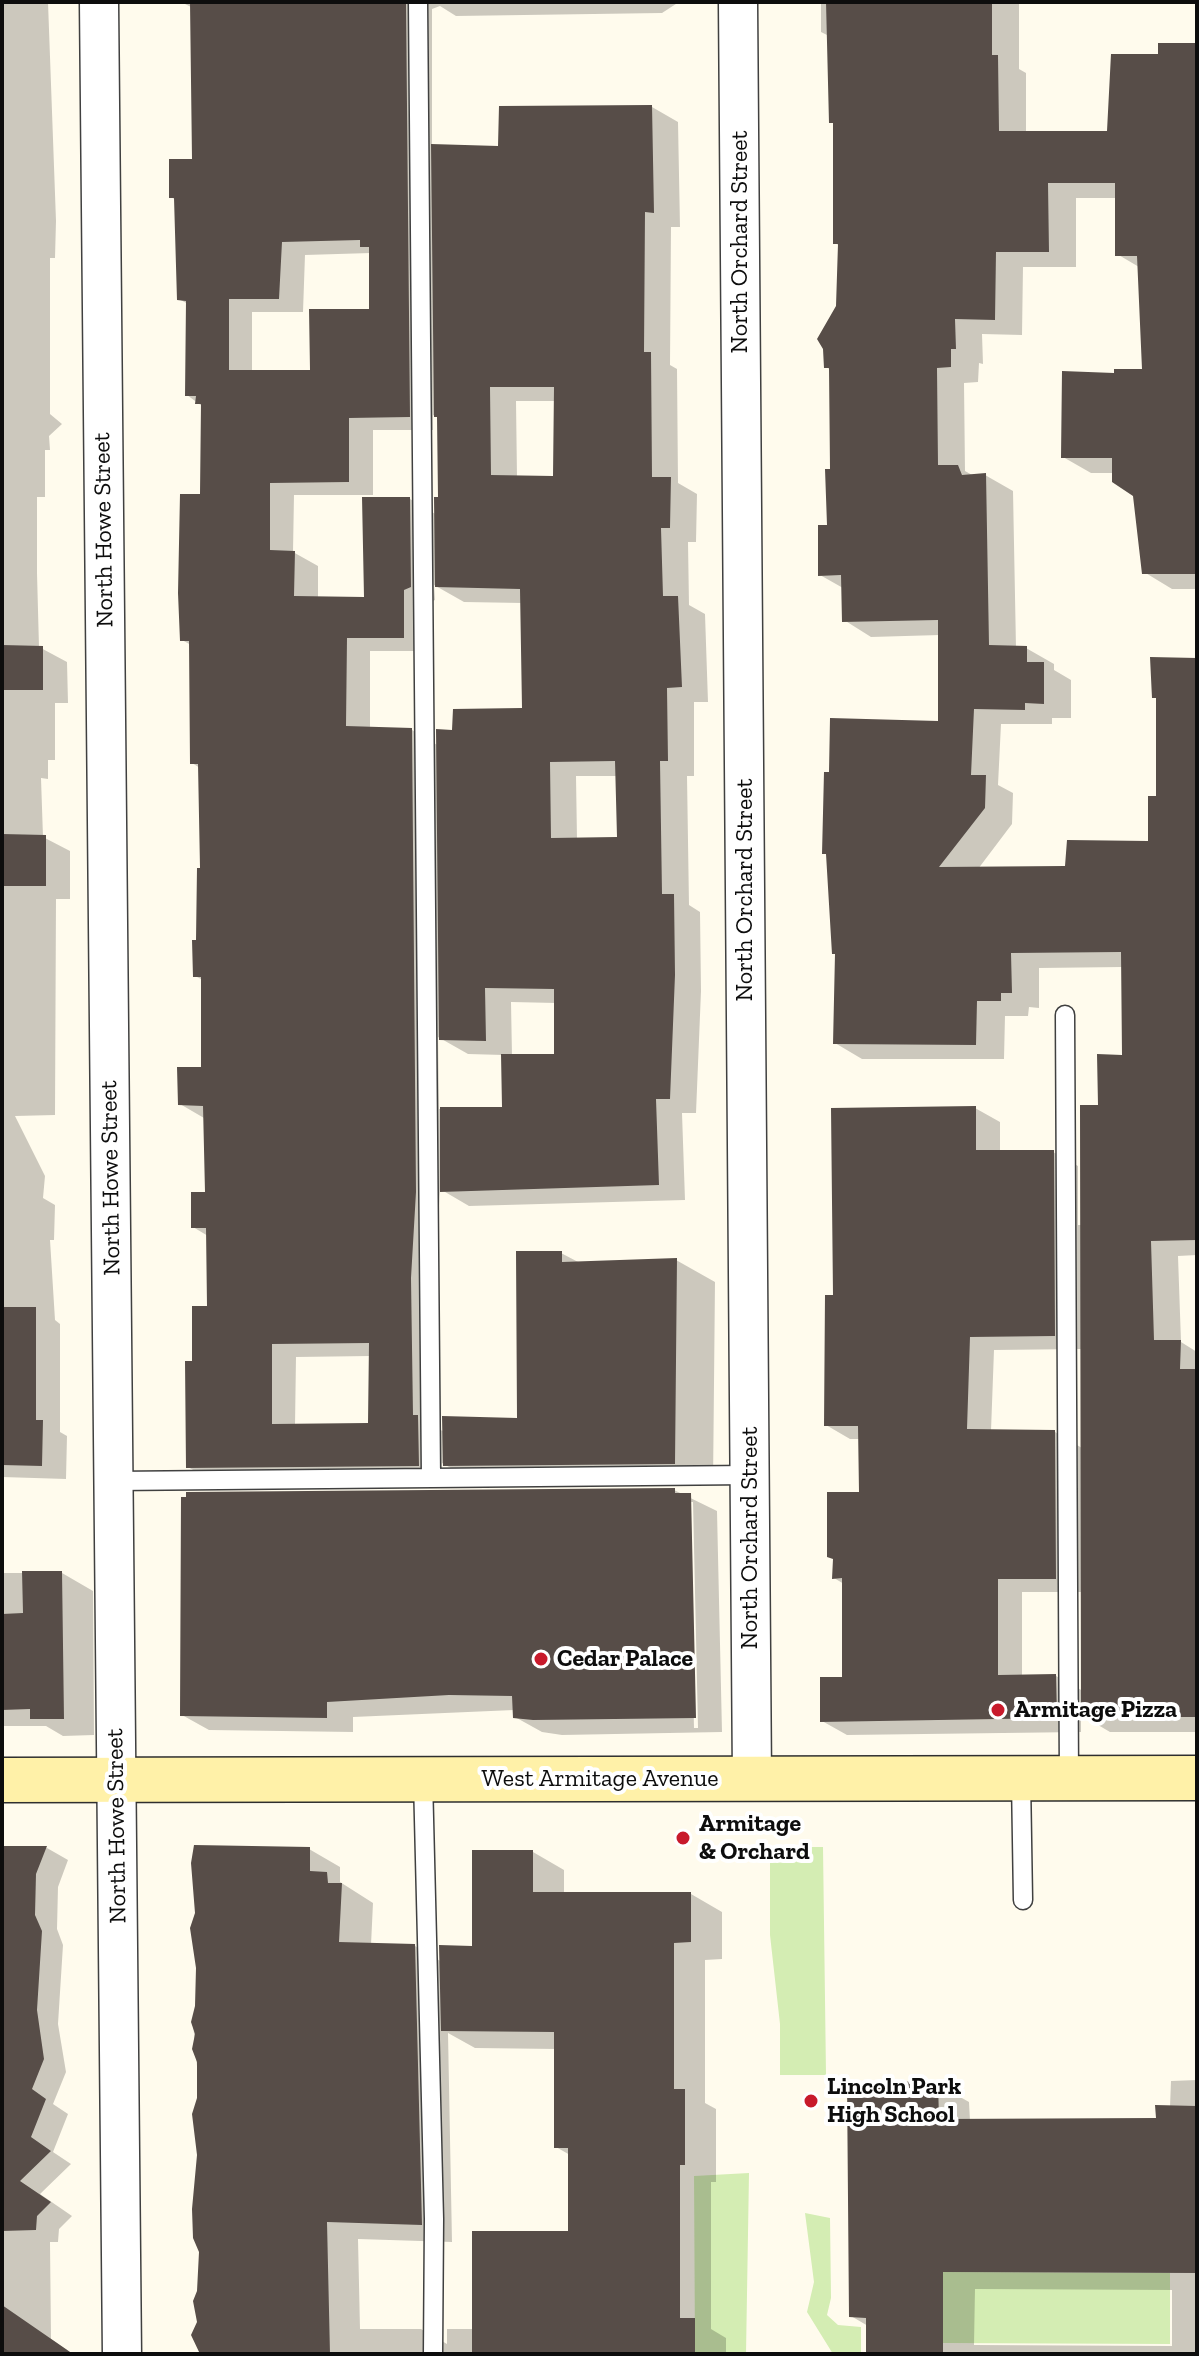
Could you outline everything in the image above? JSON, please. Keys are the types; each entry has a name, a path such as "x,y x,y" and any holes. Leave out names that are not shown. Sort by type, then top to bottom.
{"street":[{"name":"North Howe Street","path":"99,2 122,2354"},
{"name":"North Orchard Street","path":"738,2 752,1779"},
{"name":"West Armitage Avenue","path":"2,1780 1197,1778"}],"lane":[{"path":"418,2 431,1477"},
{"path":"1065,1015 1069,1778"},
{"path":"114,1481 750,1475"},
{"path":"1021,1778 1023,1900"},
{"path":"423,1779 434,2219 433,2354"}],"green space":[{"path":"770,1847 823,1847 826,2075 780,2075 780,2024 770,1935"},
{"path":"749,2173 746,2354 695,2354 694,2176"},
{"path":"805,2213 830,2218 831,2298 827,2315 838,2325 861,2327 861,2354 833,2354 807,2312 814,2282"},
{"path":"943,2272 1170,2273 1170,2344 943,2343"}],"building":[{"path":"190,2 406,2 410,417 349,418 349,482 270,483 270,550 295,551 294,596 364,597 362,497 410,497 411,587 404,590 404,638 347,638 346,726 412,728 416,1192 411,1278 413,1415 418,1415 419,1466 186,1468 185,1361 192,1361 192,1306 207,1306 206,1228 191,1228 191,1192 205,1192 203,1106 178,1105 177,1067 201,1067 201,977 193,977 192,940 196,940 197,868 200,868 198,764 190,764 189,641 180,641 178,593 180,494 200,494 201,404 195,404 196,396 185,396 186,301 177,300 174,198 169,198 169,159 192,159","holes":["360,240 360,247 369,247 369,309 309,309 310,370 229,370 229,299 279,299 282,242","369,1343 368,1423 272,1424 272,1344"]},
{"path":"826,2 992,2 992,55 998,55 999,131 1107,131 1111,54 1158,54 1158,43 1197,43 1197,574 1142,574 1133,496 1112,482 1112,458 1061,458 1062,371 1114,373 1114,369 1142,369 1137,256 1115,256 1115,183 1048,183 1049,252 996,252 995,320 955,319 956,349 951,349 951,367 937,368 938,465 958,465 962,475 986,473 989,645 1027,646 1027,662 1044,662 1044,704 1025,703 1025,710 974,709 971,775 986,775 985,808 939,867 1065,866 1067,840 1148,841 1148,796 1156,796 1156,698 1152,698 1150,657 1197,658 1197,1240 1151,1241 1154,1340 1181,1340 1180,1369 1197,1369 1197,1717 1081,1717 1080,1105 1098,1105 1097,1054 1122,1055 1121,952 1011,953 1012,993 1001,993 1001,1001 977,1001 976,1045 833,1044 835,954 832,954 826,854 822,854 824,772 829,772 830,718 938,721 938,620 842,622 841,575 818,576 818,525 827,525 825,469 830,469 829,368 824,368 823,349 817,339 836,306 838,244 833,244 833,123 829,123"},
{"path":"652,105 654,213 645,212 644,352 651,352 652,477 671,477 670,528 661,528 663,596 678,596 682,687 667,688 668,761 660,761 662,894 674,894 675,975 670,1099 656,1099 659,1185 440,1192 440,1107 502,1107 501,1054 554,1054 554,989 485,988 486,1041 439,1040 436,729 452,730 453,709 522,708 520,589 435,587 434,497 438,497 437,417 434,417 431,144 498,146 499,106","holes":["490,387 554,387 553,476 491,475","615,761 617,837 551,838 550,762"]},
{"path":"2,645 43,646 43,690 2,690"},
{"path":"2,834 46,835 46,886 2,886"},
{"path":"976,1106 976,1150 1054,1150 1055,1336 970,1337 967,1429 1055,1430 1056,1579 998,1579 998,1675 1056,1674 1057,1718 820,1722 820,1677 842,1677 842,1578 832,1579 833,1559 827,1557 827,1492 859,1492 858,1426 824,1426 825,1295 833,1295 831,1108"},
{"path":"516,1251 562,1251 562,1262 677,1258 675,1464 443,1466 442,1416 517,1418"},
{"path":"2,1307 36,1307 36,1420 43,1420 42,1466 2,1465"},
{"path":"675,1488 675,1493 691,1493 696,1718 533,1720 513,1718 512,1696 449,1695 327,1702 327,1718 180,1716 181,1497 186,1497 186,1492"},
{"path":"22,1571 62,1571 64,1719 30,1719 30,1709 2,1710 2,1614 23,1613"},
{"path":"194,1845 310,1847 310,1871 327,1872 328,1883 342,1883 339,1942 415,1944 422,2225 327,2222 330,2354 200,2354 191,2335 197,2322 193,2301 197,2291 199,2252 193,2238 192,2209 197,2155 192,2114 197,2098 197,2062 192,2049 195,2034 191,2022 195,2006 196,1968 190,1928 195,1913 191,1863"},
{"path":"2,1846 47,1846 36,1874 35,1915 42,1931 37,2010 44,2059 32,2089 46,2099 31,2137 51,2151 20,2181 51,2202 37,2216 36,2230 2,2231"},
{"path":"472,1850 533,1850 533,1892 691,1892 691,1942 674,1943 674,2089 685,2089 685,2165 680,2165 680,2318 695,2318 695,2354 472,2354 472,2231 568,2231 568,2148 554,2148 554,2032 441,2031 439,1945 472,1946"},
{"path":"847,2081 938,2082 939,2119 1156,2118 1155,2105 1197,2106 1197,2273 943,2272 943,2354 866,2354 866,2318 849,2317"},
{"path":"2,2305 73,2354 2,2354"}],"place":[{"name":"Cedar Palace","path":"541,1659"},
{"name":"Armitage Pizza","path":"998,1710"},
{"name":"Armitage & Orchard","path":"683,1838"},
{"name":"Lincoln Park High School","path":"811,2101"}]}
